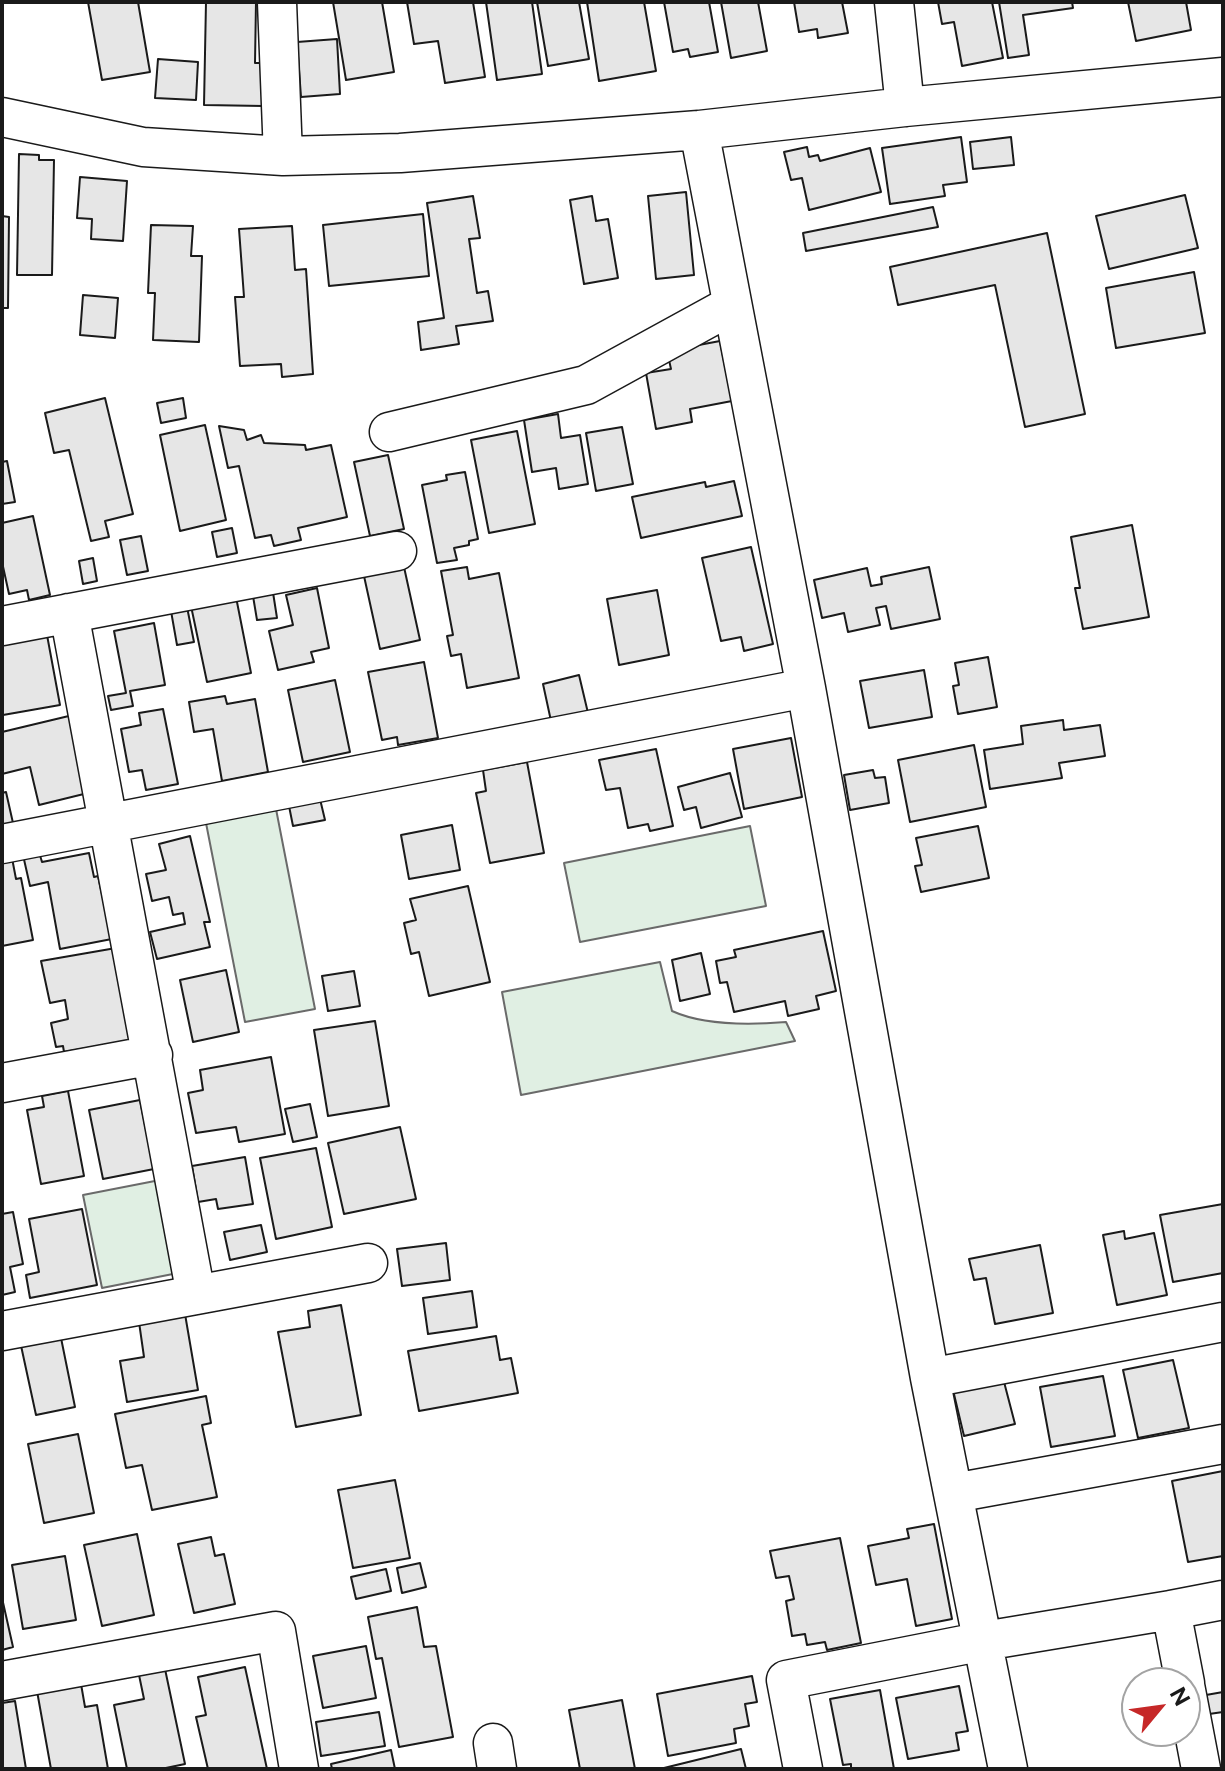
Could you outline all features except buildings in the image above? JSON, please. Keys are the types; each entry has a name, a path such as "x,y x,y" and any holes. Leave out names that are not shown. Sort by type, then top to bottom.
{"street":[{"path":"277,2 283,156"},
{"path":"894,2 905,107"},
{"path":"2,117 143,147 283,156 400,153 699,130 1223,77"},
{"path":"699,130 806,688 930,1378 1008,1769"},
{"path":"389,432 586,385 732,305"},
{"path":"2,626 397,551"},
{"path":"69,613 196,1295"},
{"path":"2,844 806,688"},
{"path":"2,1083 153,1055"},
{"path":"2,1331 368,1263"},
{"path":"930,1378 1223,1322"},
{"path":"954,1493 1223,1444"},
{"path":"803,1769 786,1680 984,1641 1223,1600"},
{"path":"1171,1610 1182,1667"},
{"path":"2,1681 276,1631 299,1769"},
{"path":"1197,1747 1201,1769"}],"green space":[{"path":"276,809 315,1009 245,1022 206,823"},
{"path":"750,826 766,906 580,942 564,863"},
{"path":"660,962 672,1011 713,1022 786,1022 795,1041 521,1095 502,992"},
{"path":"160,1180 178,1273 102,1288 83,1195"}]}
